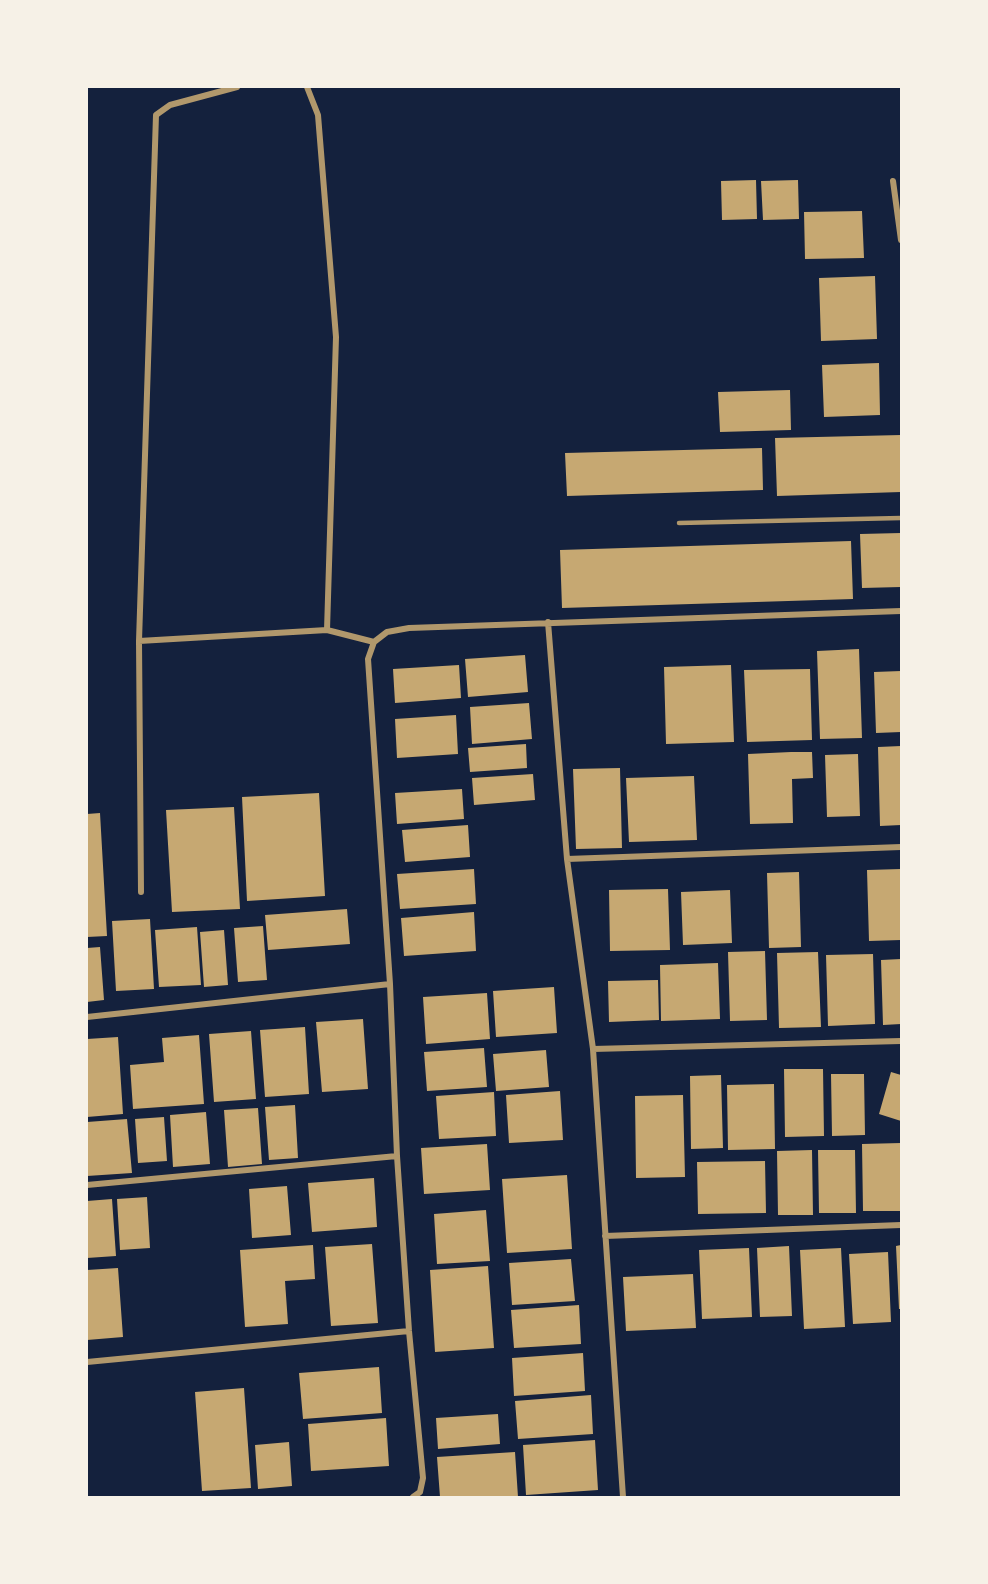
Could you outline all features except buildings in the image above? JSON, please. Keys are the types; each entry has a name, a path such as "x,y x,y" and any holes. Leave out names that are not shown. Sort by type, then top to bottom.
{"street":[{"path":"141,892 139,641 156,115 170,105 187,99 237,87"},
{"path":"307,87 318,115 336,327 327,630"},
{"path":"893,181 901,240"},
{"path":"413,1497 420,1492 423,1478 409,1331 390,984 368,659 374,642 387,632 409,628 901,611"},
{"path":"548,622 567,859 593,1049 623,1497"},
{"path":"139,641 327,630 374,642"},
{"path":"567,859 901,847"},
{"path":"87,1017 390,984"},
{"path":"593,1049 901,1041"},
{"path":"87,1185 398,1156"},
{"path":"605,1236 901,1225"},
{"path":"87,1362 409,1331"}],"lane":[{"path":"679,523 901,518"}]}
